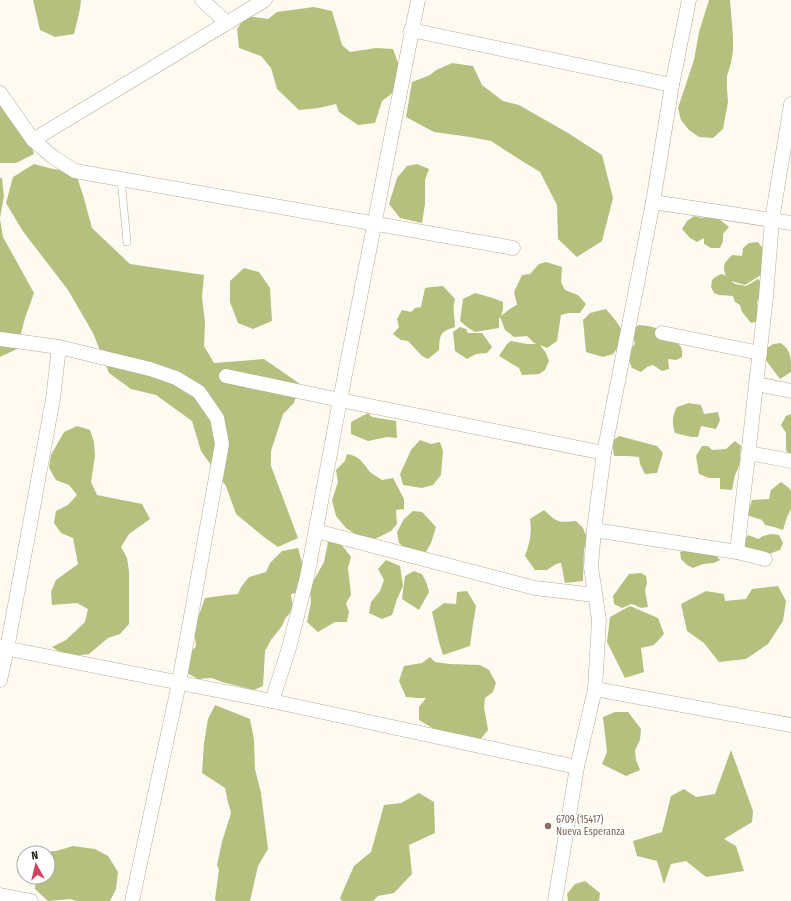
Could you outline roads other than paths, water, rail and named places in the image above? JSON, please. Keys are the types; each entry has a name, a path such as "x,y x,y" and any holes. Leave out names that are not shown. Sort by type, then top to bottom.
{"street":[{"path":"202,0 227,23"},
{"path":"272,701 289,648 307,576 418,0"},
{"path":"555,901 577,767 595,689 599,620 592,567 594,530 604,453 654,202 672,85 690,0"},
{"path":"33,140 227,23 260,1"},
{"path":"412,30 672,85"},
{"path":"0,93 33,140 53,157 75,171 513,248"},
{"path":"737,552 757,384 772,220 791,104"},
{"path":"654,202 791,223"},
{"path":"662,333 760,353"},
{"path":"0,339 59,347 150,369 176,378 198,392 217,418 222,444 179,683 132,901"},
{"path":"0,680 3,648 53,400 59,347"},
{"path":"226,376 604,453"},
{"path":"757,384 791,391"},
{"path":"749,453 791,461"},
{"path":"594,530 737,552 765,559"},
{"path":"316,531 535,588 595,595"},
{"path":"3,648 272,701 577,767"},
{"path":"595,689 791,725"},
{"path":"0,895 31,901"}],"lane":[{"path":"121,179 127,242"}],"place":[{"name":"6709 (15417) Nueva Esperanza","path":"548,826"}]}
